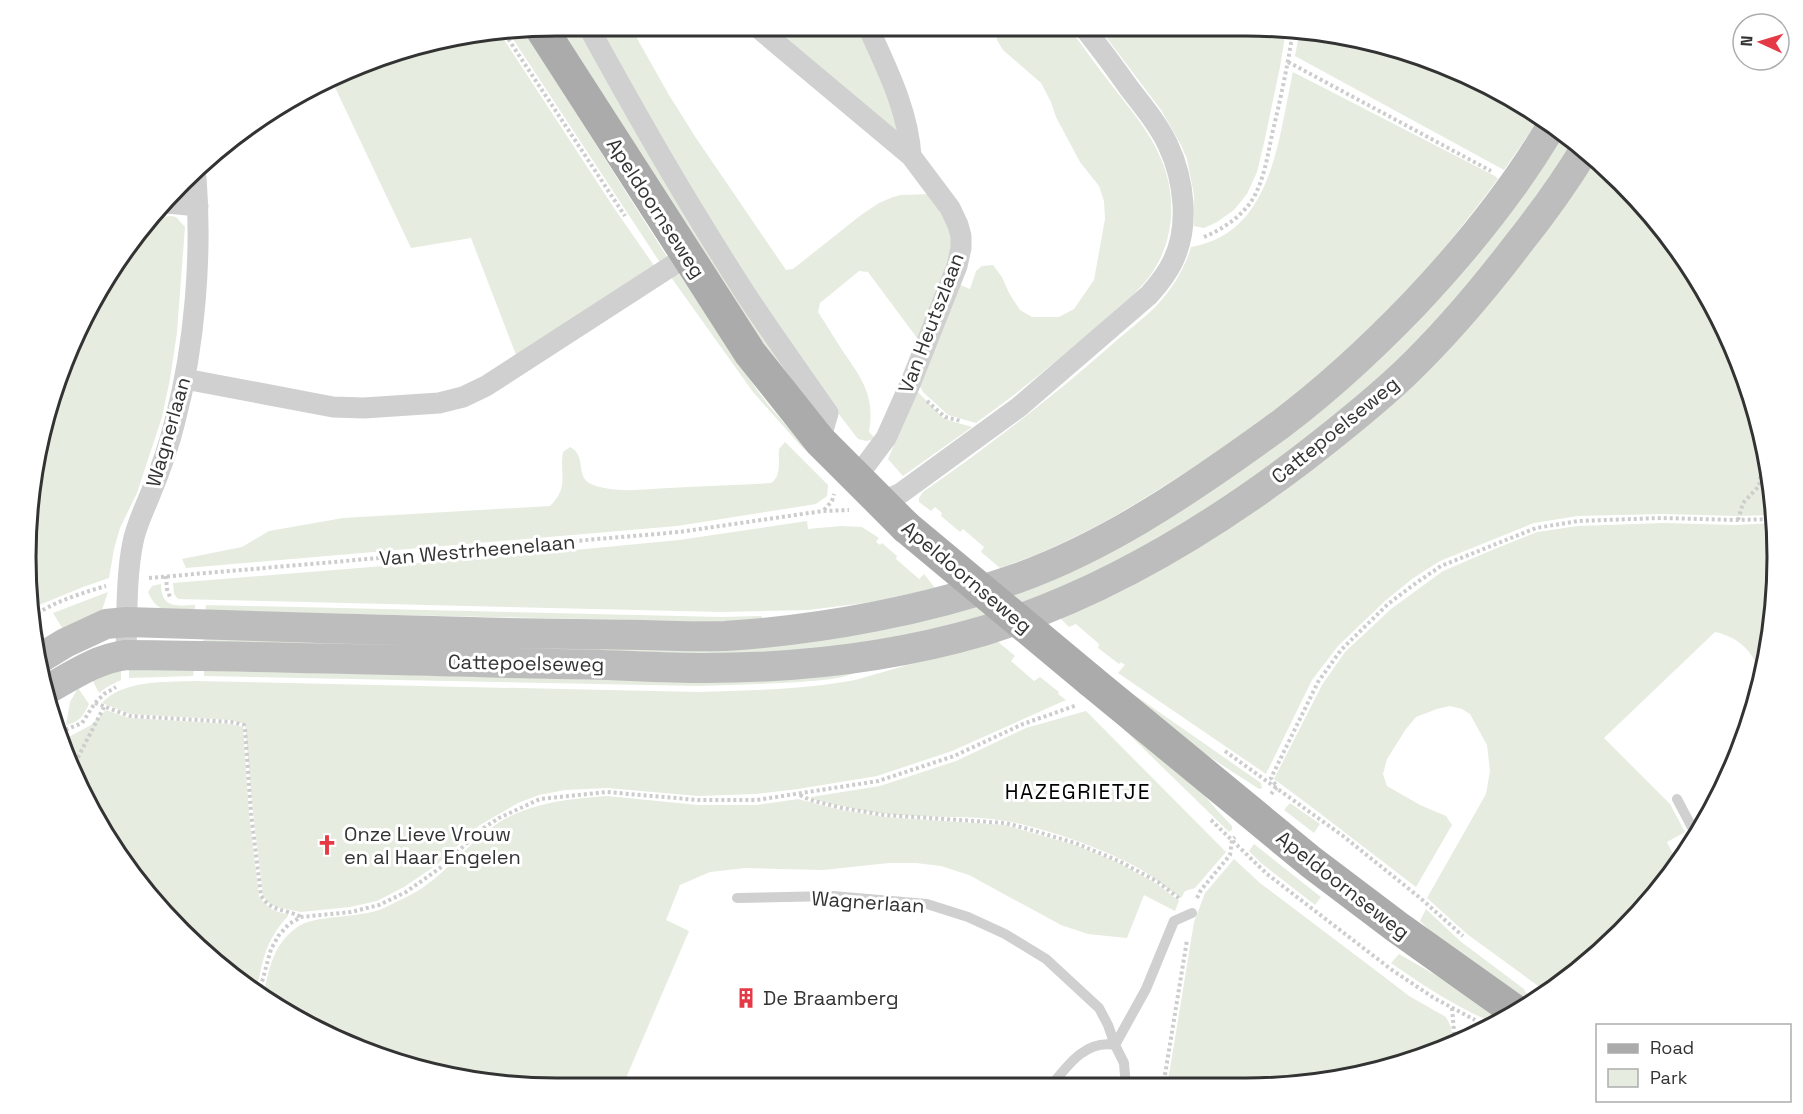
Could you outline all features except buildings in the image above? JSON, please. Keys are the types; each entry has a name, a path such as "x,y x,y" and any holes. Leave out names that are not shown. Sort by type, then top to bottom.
{"main road":[{"name":"Apeldoornseweg","path":"546,36 750,353 824,427 846,482 867,506 906,527 1084,693 1397,927 1509,1006"}],"street":[{"name":"Apeldoornseweg","path":"594,36 653,142 824,427"},
{"name":"Van Heutszlaan","path":"768,36 911,156 950,208 961,236 957,266 886,438 846,482"},
{"path":"872,36 897,92 910,135 911,156"},
{"path":"867,506 901,493 1036,393 1149,295 1163,279 1174,260 1183,217 1181,184 1177,167 1156,125 1090,36"},
{"name":"Cattepoelseweg","path":"45,655 106,624 127,622 408,631 722,636 766,633 867,618 986,589 1076,554 1212,474 1277,427 1347,371 1380,340 1448,268 1514,184 1547,133"},
{"name":"Cattepoelseweg","path":"53,689 93,664 106,659 126,669 601,664 704,668 821,662 923,646 1011,621 1077,596 1134,568 1209,524 1257,492 1344,427 1407,371 1472,301 1537,220 1580,157"},
{"name":"Wagnerlaan","path":"126,669 129,580 133,541 175,424 185,379 197,260 196,182"},
{"path":"172,206 198,206"},
{"path":"185,379 333,407 364,408 447,401 463,397 486,386 687,256"},
{"path":"986,589 1011,621"}],"lane":[{"path":"1677,799 1692,827"},
{"name":"Wagnerlaan","path":"737,898 832,896 927,904 968,917 1005,934 1046,958 1099,1008 1124,1063 1125,1078"},
{"path":"1058,1078 1087,1048 1099,1044 1115,1045 1146,989 1174,921 1192,910"}],"path":[{"path":"1179,240 1204,237 1221,230 1238,216 1253,198 1263,175 1292,38"},
{"path":"1288,62 1514,184"},
{"path":"911,382 945,417 989,429"},
{"path":"1759,486 1761,475"},
{"path":"823,511 846,482"},
{"path":"1738,520 1743,503 1762,483"},
{"name":"Van Westrheenelaan","path":"129,580 679,532 867,506"},
{"path":"1277,787 1271,778 1318,682 1341,650 1389,604 1441,567 1536,528 1578,521 1671,518 1766,519"},
{"path":"39,613 86,592 129,580"},
{"path":"66,730 82,723 95,703 126,669"},
{"path":"261,985 271,949 288,924 301,917 379,905 406,892 440,868 482,829 499,818 540,799 607,792 698,800 757,800 878,781 954,756 1084,693"},
{"path":"95,703 130,716 231,722 244,725 261,896 267,905 301,917"},
{"path":"77,759 104,706"},
{"name":"Apeldoornseweg","path":"1219,747 1358,848 1465,938"},
{"path":"798,794 810,800 842,808 884,815 995,822 1028,829 1075,843 1119,861 1158,882 1192,910"},
{"path":"1164,1078 1192,910 1201,890 1230,855 1232,840"},
{"path":"1354,853 1358,848"},
{"path":"1452,1007 1454,1034"}],"green space":[{"path":"565,36 584,36 813,407 759,338"},
{"path":"603,36 636,36 696,138 786,270 793,269 861,215 893,197 931,194 944,211 955,244 920,342 868,272 859,271 820,303 818,312 866,390 870,409 869,432 876,439 866,441 858,439 754,290"},
{"path":"781,36 866,36 891,93 898,130 893,131"},
{"path":"997,36 1075,36 1151,140 1166,172 1171,214 1170,228 1162,256 1150,276 1138,289 1057,360 976,423 948,415 923,392 918,383 958,284 970,289 976,271 982,266 993,265 1020,310 1032,317 1059,317 1074,309 1094,280 1105,219 1104,201 1099,186 1080,162 1041,83 1003,50"},
{"path":"1105,36 1285,37 1257,172 1247,194 1234,210 1204,228 1194,226 1194,195 1187,159 1161,110"},
{"path":"528,37 669,260 661,264 512,38"},
{"path":"503,39 655,267 518,360 471,238 411,248 335,87 390,64 422,54"},
{"path":"1298,39 1348,46 1381,54 1445,76 1476,90 1536,124 1504,170 1295,56"},
{"path":"1293,72 1498,179 1406,293 1348,351 1297,394 1215,453 1118,514 1036,555 1000,568 981,552 984,547 963,529 960,532 941,516 942,513 935,507 931,511 919,502 919,498 923,492 1040,405 1147,315 1174,284 1191,247 1218,238 1239,223 1255,203 1267,179 1276,153"},
{"path":"1552,136 1571,150 1559,170 1443,317 1322,431 1161,540 1016,608 1004,591 1275,440"},
{"path":"1587,163 1638,213 1659,240 1697,297 1713,327 1727,358 1749,422 1763,489 1765,515 1578,516 1534,523 1440,561 1412,579 1385,601 1338,646 1312,680 1266,774 1118,673 1125,665 1121,662 1119,664 1098,648 1099,644 1076,624 1069,627 1059,617 1258,505"},
{"path":"176,217 185,227 177,332 162,417 137,493 120,528 109,578 38,605 36,557 40,489 54,422 64,390 76,358 106,296 161,218"},
{"path":"675,268 757,390 819,463 753,392 668,273"},
{"path":"917,391 944,419 972,427 903,476 888,459"},
{"path":"785,442 828,485 827,496 816,504 677,526 186,568 182,559 242,547 269,531 343,518 550,506 562,486 563,452 570,447 578,455 586,481 610,489 640,490 771,483 777,476 779,468 779,449"},
{"path":"807,521 808,529 862,527 879,538 876,542 880,545 882,543 919,579 924,574 935,588 873,602 808,610 722,612 178,599 174,594 173,583 679,540"},
{"path":"1664,523 1766,523 1766,591 1756,663 1752,655 1740,643 1715,632 1604,738 1670,804 1685,832 1667,842 1673,854 1638,901 1590,949 1539,987 1467,934 1427,898 1486,794 1490,771 1487,745 1470,714 1450,706 1416,717 1387,759 1383,774 1387,786 1420,805 1446,816 1452,825 1416,887 1274,779 1322,685 1345,652 1391,609 1443,571 1537,532 1578,526"},
{"path":"161,584 164,598 171,604 195,605 194,618 161,609 156,605 148,592 152,586"},
{"path":"108,592 101,613 66,634 53,613"},
{"path":"980,598 996,619 815,655 203,648 204,633 599,642"},
{"path":"206,605 761,616 763,618 721,622 215,611 205,615"},
{"path":"996,640 1015,656 1011,661 1034,681 1040,677 1066,700 952,751 877,776 756,794 698,796 607,788 565,790 539,795 518,803 480,825 438,864 404,887 377,901 350,907 301,912 276,907 263,896 245,724 231,720 130,714 102,703 111,695 133,686 158,682 194,681 698,692 796,688 855,680"},
{"path":"121,669 121,680 99,693 91,677"},
{"path":"129,669 194,670 193,676 129,678"},
{"path":"204,670 615,680 859,671 822,680 698,686 204,676"},
{"path":"1123,687 1261,783 1262,788 1259,789 1188,743"},
{"path":"78,688 89,704 80,718 66,725 70,702"},
{"path":"106,710 129,718 231,724 243,727 249,813 259,897 272,909 288,914 274,934 266,951 258,983 213,949 165,901 124,846 90,787 69,737 91,725"},
{"path":"1086,711 1226,852 1195,888 1185,891 1181,898 1145,872 1125,861 1074,840 1039,829 993,819 878,813 811,799 811,797 880,786 956,761 1026,728"},
{"path":"1108,714 1195,784 1232,826 1232,830 1229,832"},
{"path":"607,796 698,805 757,805 798,799 841,810 884,817 1005,825 1075,845 1119,863 1157,884 1179,901 1175,911 1144,895 1127,938 1088,934 1061,925 969,875 941,866 889,863 823,870 746,868 710,872 680,885 666,920 689,931 626,1078 557,1078 489,1074 422,1060 358,1038 327,1024 265,988 277,950 296,928 325,918 363,914 384,908 410,895 435,878 471,844 501,821 552,802"},
{"path":"1290,803 1320,824 1314,833 1284,810"},
{"path":"1254,844 1321,897 1315,905 1249,851"},
{"path":"1234,859 1260,883 1409,996 1446,1017 1452,1035 1381,1060 1314,1074 1246,1078 1168,1078 1194,922 1205,893"},
{"path":"1426,909 1460,941 1524,989 1527,995 1520,999 1443,943 1420,921"},
{"path":"1399,954 1458,988 1495,1014 1485,1019 1468,1011 1429,989 1391,963"}],"place":[{"name":"Onze Lieve Vrouw en al Haar Engelen","path":"327,845"},
{"name":"De Braamberg","path":"746,998"}],"district":[{"name":"HAZEGRIETJE","path":"1078,792"}]}
